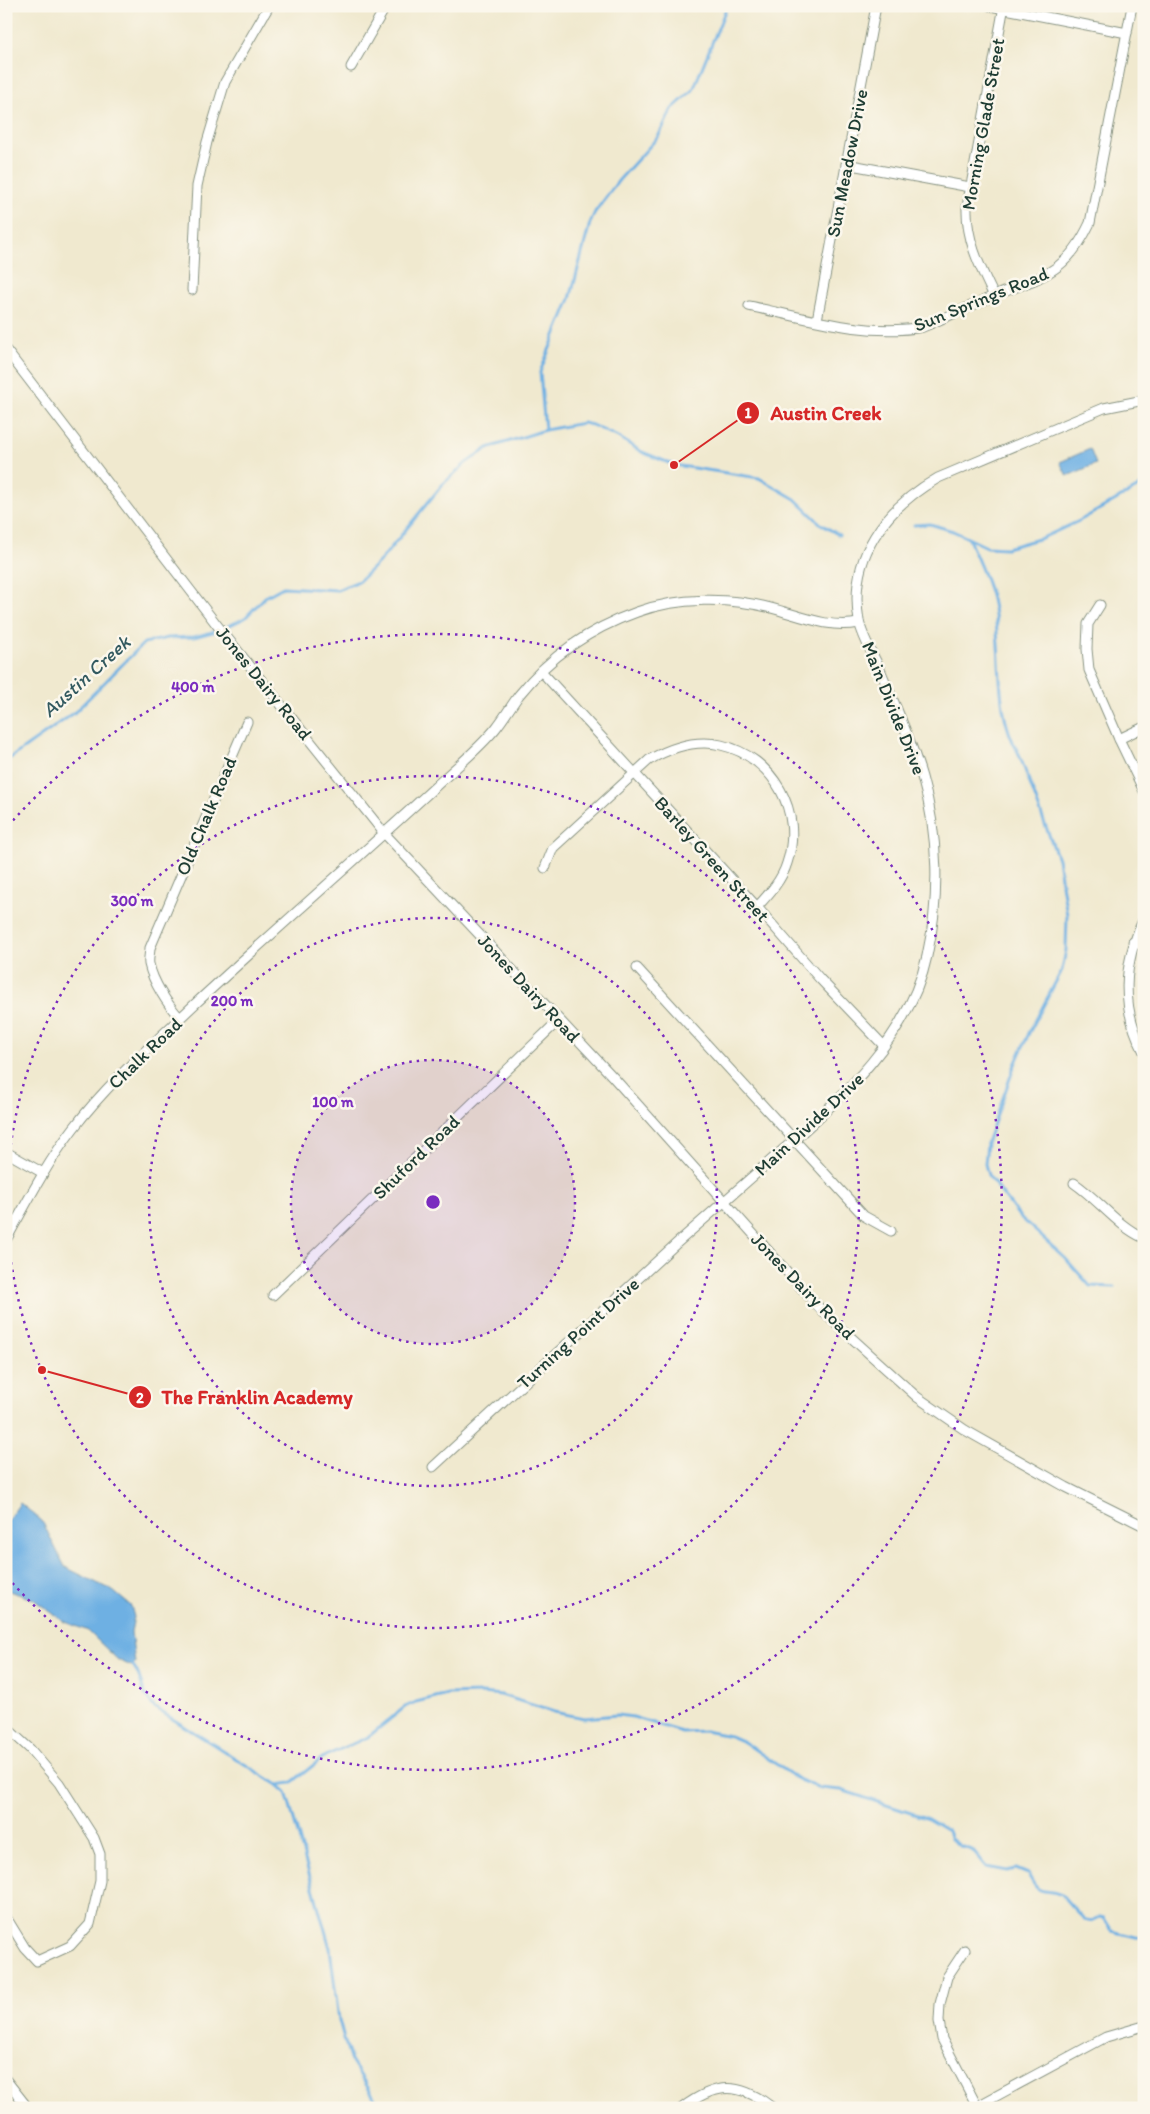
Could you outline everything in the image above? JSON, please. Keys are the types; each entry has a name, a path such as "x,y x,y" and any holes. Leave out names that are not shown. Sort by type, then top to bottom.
{"street":[{"path":"192,290 197,186 207,142 226,82 269,6"},
{"path":"352,67 386,6"},
{"name":"Sun Meadow Drive","path":"817,320 876,6"},
{"path":"990,6 1127,33"},
{"name":"Sun Springs Road","path":"749,306 882,331 904,330 923,327 1048,274 1064,262 1083,238 1090,223 1132,6"},
{"name":"Morning Glade Street","path":"994,296 975,257 967,221 970,187 1004,8"},
{"path":"846,164 970,187"},
{"name":"Jones Dairy Road","path":"6,350 217,625 384,833 559,1020 823,1312 917,1397 965,1430 1066,1487 1142,1525"},
{"name":"Main Divide Drive","path":"724,1201 845,1094 884,1046 910,1004 926,960 936,903 936,864 929,810 918,763 860,623 859,578 875,535 889,515 913,494 951,472 1104,408 1144,400"},
{"name":"Chalk Road","path":"6,1240 44,1173 73,1129 93,1105 180,1018 495,730 520,695 541,671 567,647 596,629 640,610 682,601 735,601 823,623 847,626 860,623"},
{"path":"1100,605 1088,624 1087,649 1089,670 1118,739 1144,791"},
{"name":"Barley Green Street","path":"541,671 757,907 820,979 884,1046"},
{"name":"Old Chalk Road","path":"180,1018 154,979 149,962 150,948 247,722"},
{"path":"1118,739 1144,727"},
{"path":"545,868 553,848 649,760 663,752 682,746 702,743 721,745 734,749 754,760 770,774 782,791 790,810 792,845 787,865 778,881 757,907"},
{"path":"1144,918 1133,942 1128,963 1127,985 1133,1025 1144,1052"},
{"path":"1133,942 1144,946"},
{"path":"637,968 864,1216 890,1231"},
{"name":"Shuford Road","path":"273,1294 559,1020"},
{"path":"6,1152 44,1173"},
{"path":"1074,1183 1093,1197 1122,1225 1144,1238"},
{"name":"Turning Point Drive","path":"433,1466 724,1201"},
{"path":"6,1727 30,1749 59,1783 94,1838 100,1854 100,1881 90,1924 70,1946 36,1961 25,1948 6,1918"},
{"path":"965,1950 947,1977 940,2004 939,2021 942,2039 976,2107 1106,2037 1144,2026"},
{"path":"6,2080 28,2108"},
{"path":"682,2108 712,2090 733,2088 756,2094 773,2108"}],"water":[{"path":"1090,449 1096,464 1067,476 1060,462"},
{"path":"20,1503 42,1521 65,1567 113,1591 131,1606 134,1617 131,1632 135,1663 131,1666 118,1660 88,1631 63,1621 33,1599 6,1590 6,1523"}],"waterway":[{"path":"545,430 540,372 570,299 590,223 595,212 619,180 658,137 672,109 693,90 727,6"},
{"name":"Austin Creek","path":"6,761 74,713 144,643 168,638 194,637 220,630 245,618 265,597 283,587 337,590 359,581 381,560 443,484 466,463 488,448 545,430 583,423 592,425 618,437 642,452 674,465 759,478 795,499 821,524 839,535"},
{"name":"Austin Creek","path":"914,525 930,524 953,531 987,547 1006,548 1042,538 1079,521 1144,484"},
{"path":"969,539 986,579 993,604 1005,718 1058,859 1067,915 1066,950 1062,970 1029,1033 1014,1067 987,1143 985,1164 988,1175 1019,1216 1065,1258 1090,1286 1115,1287"},
{"path":"130,1662 138,1673 146,1696 155,1708 278,1785 286,1792 330,1948 339,2020 345,2042 351,2061 381,2108"},
{"path":"278,1785 291,1783 325,1756 368,1737 405,1707 416,1702 448,1694 482,1693 501,1695 554,1712 584,1718 617,1715 633,1717 682,1732 705,1731 730,1736 744,1742 799,1780 820,1788 841,1790 926,1818 948,1831 951,1839 960,1846 972,1850 986,1867 1007,1871 1016,1869 1028,1874 1039,1890 1062,1895 1086,1920 1091,1921 1100,1917 1104,1918 1112,1931 1144,1939"}],"place":[{"name":"Austin Creek","path":"674,465"},
{"name":"The Franklin Academy","path":"42,1370"}]}
